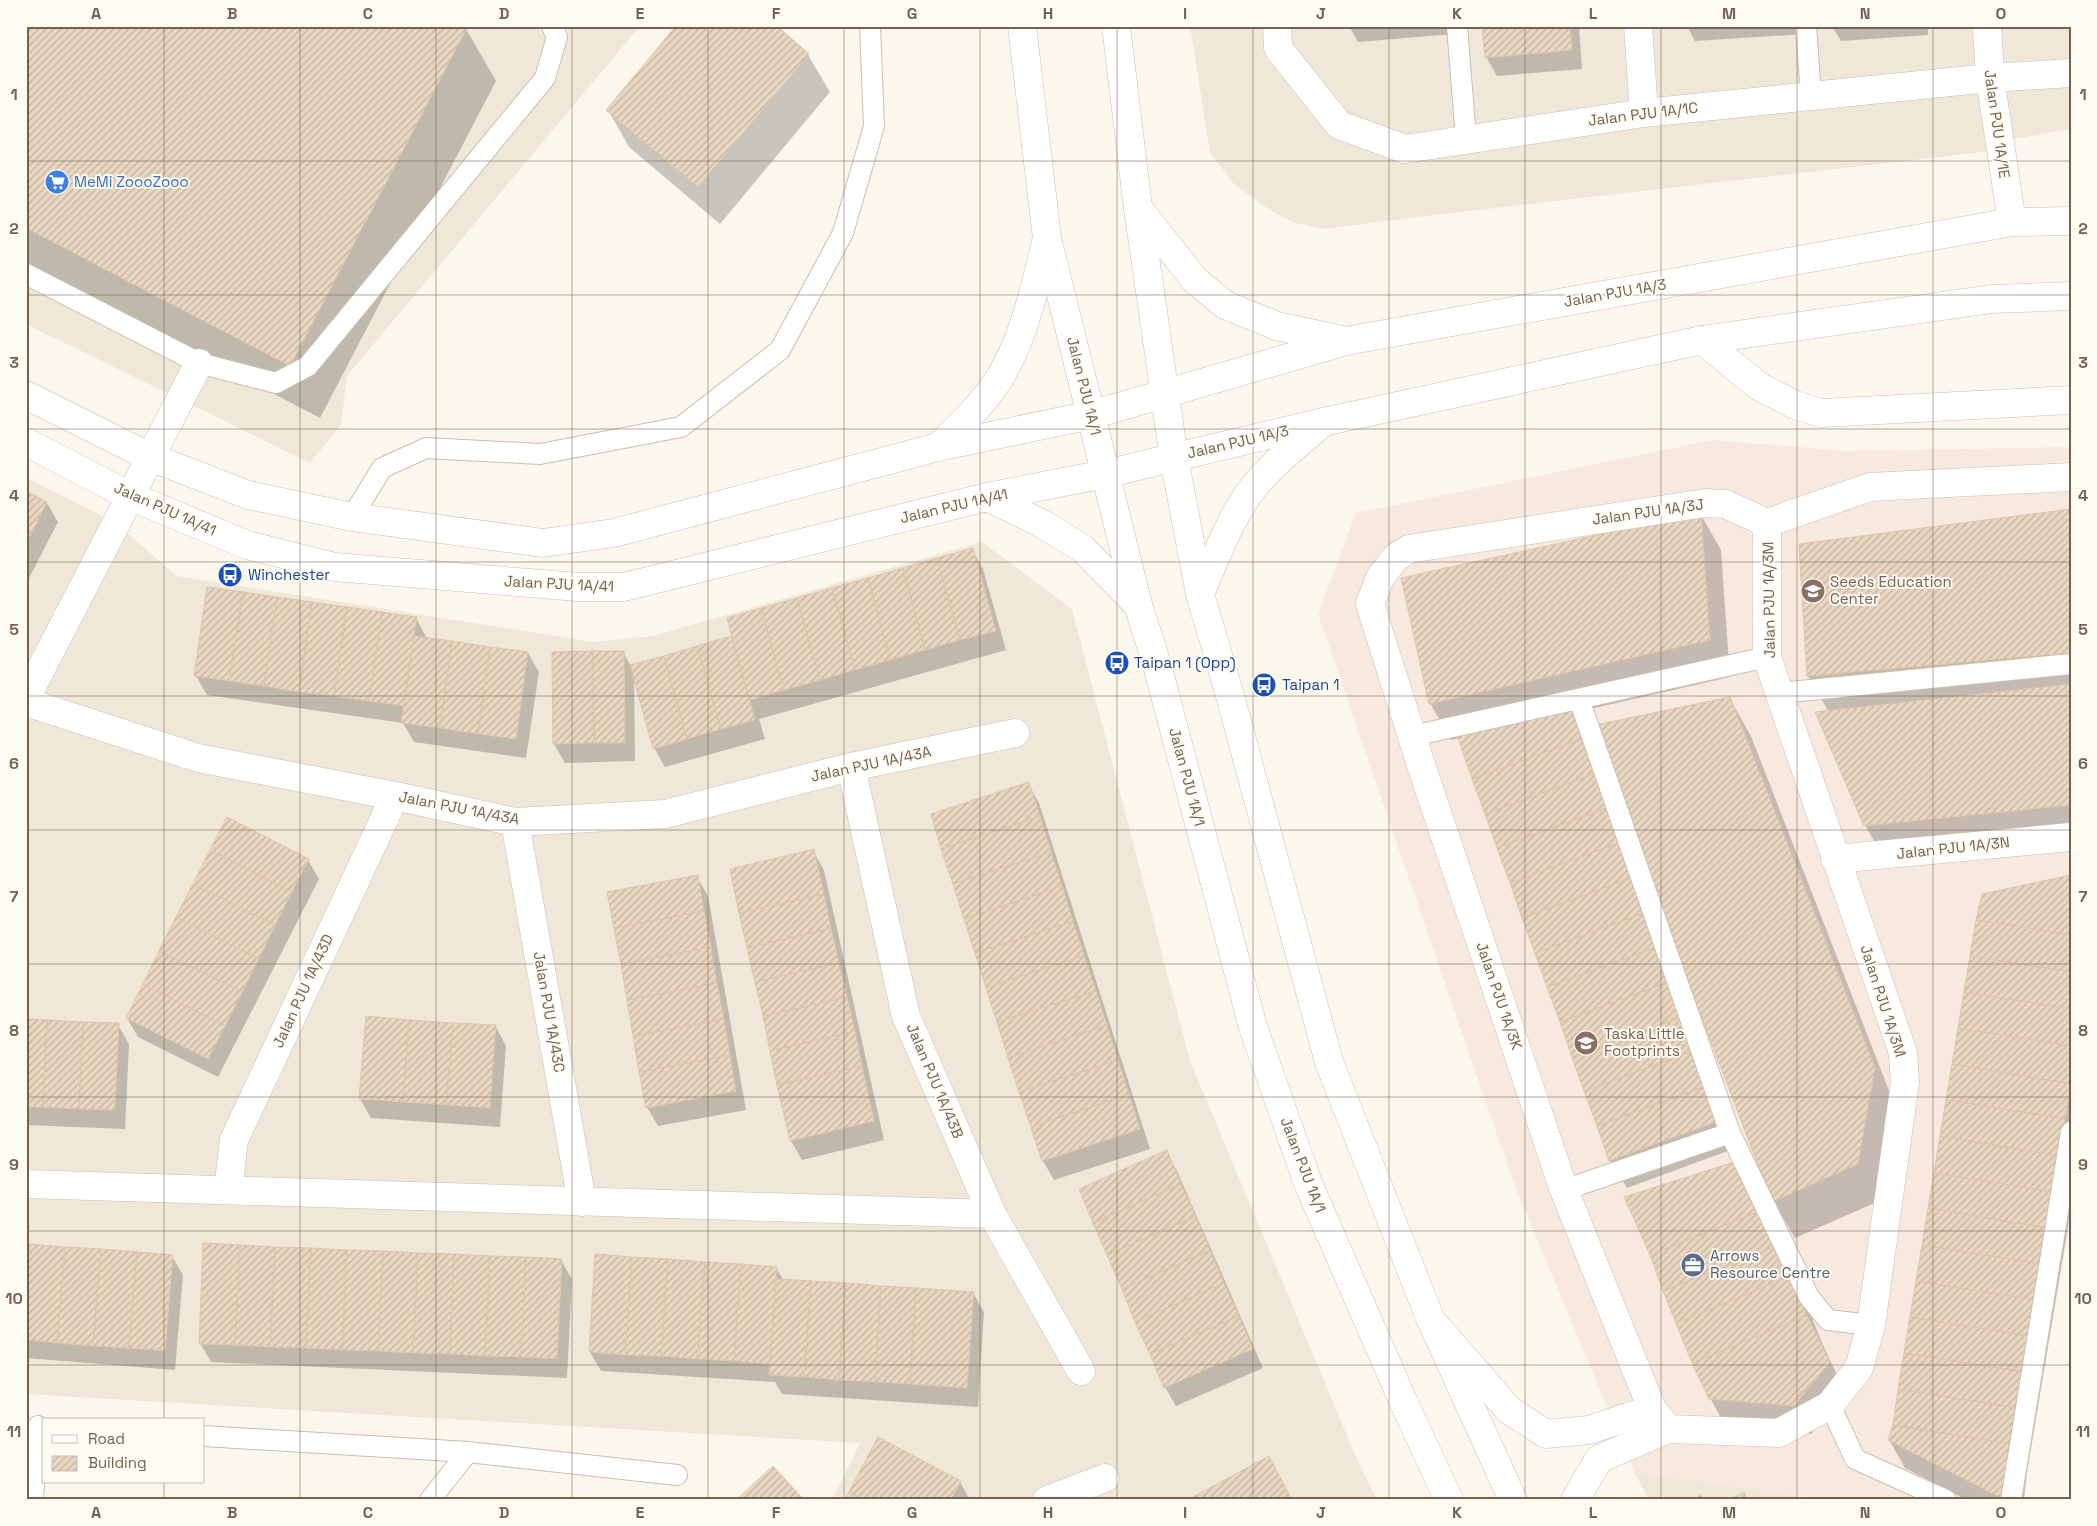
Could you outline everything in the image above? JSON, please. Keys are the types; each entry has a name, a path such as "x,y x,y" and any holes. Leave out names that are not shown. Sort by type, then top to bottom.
{"street":[{"name":"Jalan PJU 1A/1","path":"1022,26 1047,238 1138,605 1156,661 1253,1027 1308,1183 1403,1401 1450,1500"},
{"path":"1116,26 1138,208 1174,458 1200,594 1229,692 1328,1062 1430,1318 1512,1500"},
{"name":"Jalan PJU 1A/1C","path":"1278,26 1278,48 1339,125 1405,148 1644,113 1990,78 2071,73"},
{"path":"1638,26 1644,113"},
{"name":"Jalan PJU 1A/1E","path":"1987,26 1990,78 2012,222"},
{"path":"1138,208 1195,280 1225,305 1277,326 1346,341"},
{"name":"Jalan PJU 1A/3","path":"1091,415 1346,341 2012,222 2071,221"},
{"path":"938,447 975,410 999,378 1017,342 1029,309 1047,238"},
{"name":"Jalan PJU 1A/3","path":"1105,474 1323,422 1702,340 1992,299 2071,296"},
{"path":"1702,340 1760,387 1795,405 1821,413 2071,400"},
{"path":"26,700 199,363"},
{"path":"26,395 150,458 248,495 352,517 542,542 614,533 938,447 1091,415"},
{"path":"1200,594 1236,515 1252,488 1282,457 1323,422"},
{"name":"Jalan PJU 1A/41","path":"26,442 130,496 247,545 335,567 578,587 624,587 987,497 1105,474"},
{"path":"1767,523 1870,487 2071,477"},
{"path":"987,497 1041,523 1084,549 1138,605"},
{"name":"Jalan PJU 1A/3J","path":"1380,578 1395,558 1409,549 1705,503 1725,504 1767,523"},
{"name":"Jalan PJU 1A/3M","path":"1660,1419 1779,1433 1830,1405 1860,1368 1871,1325 1905,1082 1903,1053 1767,657 1767,523"},
{"name":"Jalan PJU 1A/3K","path":"1380,578 1370,604 1412,736 1564,1190 1660,1419"},
{"name":"Jalan PJU 1A/43A","path":"26,700 198,758 395,796 516,822 665,814 851,766 1015,733"},
{"name":"Jalan PJU 1A/43B","path":"851,766 906,1016 992,1214 1081,1371"},
{"name":"Jalan PJU 1A/43D","path":"228,1190 234,1140 395,796"},
{"name":"Jalan PJU 1A/43C","path":"516,822 582,1202"},
{"name":"Jalan PJU 1A/3N","path":"1835,859 2071,837"},
{"path":"26,1184 992,1214"},
{"path":"1430,1318 1510,1410 1546,1434 1589,1430 1660,1419"},
{"path":"1575,1500 1599,1459 1660,1419"},
{"path":"1047,1500 1105,1478"}],"lane":[{"path":"26,274 199,363 276,383 308,366 545,78 557,37 552,26"},
{"path":"352,517 382,468 426,448 540,454 680,427 780,350 843,233 874,126 870,26"},
{"path":"1457,26 1466,139"},
{"path":"1806,26 1811,96"},
{"path":"1412,736 1767,657"},
{"path":"1780,693 2071,664"},
{"path":"1579,699 1730,1133 1809,1297 1828,1320 1871,1325"},
{"path":"2012,1500 2071,1132"},
{"path":"1564,1190 1730,1133"},
{"path":"1830,1405 1855,1459 1946,1500"},
{"path":"33,1500 36,1426"},
{"path":"205,1436 468,1452 677,1475"},
{"path":"430,1500 468,1452"}],"shaded area":[{"path":"26,26 640,26 347,376 341,425 310,463 26,324"},
{"path":"1190,26 2071,26 2071,129 2015,139 2000,150 1324,229 1294,223 1264,206 1233,183 1210,152"},
{"name":"Taipan 1","path":"1714,440 1846,451 2071,447 2071,1216 2021,1500 1823,1500 1634,1472 1514,1184 1318,614 1356,513"},
{"name":"Winchester","path":"26,478 116,523 176,576 594,642 653,636 982,542 1072,609 1190,1061 1356,1457 1377,1500 832,1500 860,1443 26,1394"},
{"path":"1634,1472 1823,1500 1649,1500"}],"building":[{"path":"26,26 463,26 467,28 290,366 26,228"},
{"path":"676,26 777,26 809,54 698,187 606,110"},
{"path":"1482,26 1570,26 1572,50 1485,58"},
{"path":"26,491 47,502 26,544"},
{"path":"2071,509 2071,653 1807,676 1799,544"},
{"path":"1701,512 1710,640 1429,704 1401,578"},
{"path":"973,548 996,631 960,640 937,558"},
{"path":"937,558 960,640 925,650 903,568"},
{"path":"903,568 925,650 890,660 868,578"},
{"path":"868,578 890,660 855,670 832,588"},
{"path":"207,587 243,592 229,681 194,676"},
{"path":"832,588 855,670 820,680 797,598"},
{"path":"243,592 277,597 264,686 229,681"},
{"path":"277,597 312,602 299,692 264,686"},
{"path":"797,598 820,680 784,690 761,608"},
{"path":"312,602 347,607 334,696 299,692"},
{"path":"347,607 382,612 369,701 334,696"},
{"path":"761,608 784,690 749,700 727,618"},
{"path":"382,612 417,617 404,706 369,701"},
{"path":"414,636 452,641 440,728 401,723"},
{"path":"732,636 755,720 721,729 697,646"},
{"path":"452,641 490,647 478,734 440,728"},
{"path":"697,646 721,729 687,739 664,656"},
{"path":"490,647 528,652 516,739 478,734"},
{"path":"593,651 594,743 553,744 552,652"},
{"path":"593,651 624,651 625,743 594,743"},
{"path":"664,656 687,739 653,749 630,665"},
{"path":"2071,684 2071,805 1864,826 1815,712"},
{"path":"1730,697 1875,1068 1858,1164 1772,1202 1591,726"},
{"path":"1571,708 1584,738 1472,779 1453,723"},
{"path":"1584,738 1596,773 1485,814 1472,779"},
{"path":"1596,773 1609,807 1497,848 1485,814"},
{"path":"1029,782 1040,816 941,849 931,814"},
{"path":"1609,807 1621,842 1510,883 1497,848"},
{"path":"1040,816 1051,852 953,884 941,849"},
{"path":"227,817 309,859 292,892 210,850"},
{"path":"1621,842 1634,877 1522,918 1510,883"},
{"path":"814,849 824,894 739,913 730,869"},
{"path":"210,850 292,892 275,925 193,884"},
{"path":"1051,852 1062,886 964,919 953,884"},
{"path":"698,875 704,911 614,928 607,892"},
{"path":"2071,875 2071,935 1976,920 1982,894"},
{"path":"1634,877 1646,912 1535,953 1522,918"},
{"path":"193,884 275,925 259,959 176,917"},
{"path":"1062,886 1073,921 975,953 964,919"},
{"path":"824,894 831,928 747,948 739,913"},
{"path":"704,911 711,947 621,964 614,928"},
{"path":"1646,912 1659,946 1547,987 1535,953"},
{"path":"176,917 259,959 242,992 159,951"},
{"path":"1976,920 2071,935 2071,972 1970,956"},
{"path":"1073,921 1084,955 986,988 975,953"},
{"path":"831,928 839,963 755,982 747,948"},
{"path":"1659,946 1671,981 1560,1022 1547,987"},
{"path":"711,947 717,983 627,1000 621,964"},
{"path":"159,951 242,992 225,1026 143,984"},
{"path":"1084,955 1096,991 997,1022 986,988"},
{"path":"1970,956 2071,972 2071,1009 1964,992"},
{"path":"839,963 847,997 763,1016 755,982"},
{"path":"1671,981 1684,1016 1572,1057 1560,1022"},
{"path":"717,983 724,1019 633,1036 627,1000"},
{"path":"143,984 225,1026 208,1059 126,1018"},
{"path":"1096,991 1107,1025 1008,1058 997,1022"},
{"path":"1964,992 2071,1009 2071,1046 1958,1028"},
{"path":"847,997 855,1031 770,1051 763,1016"},
{"path":"366,1016 409,1020 403,1102 359,1099"},
{"path":"1684,1016 1696,1050 1584,1091 1572,1057"},
{"path":"26,1019 47,1020 43,1107 26,1107"},
{"path":"724,1019 730,1055 639,1072 633,1036"},
{"path":"47,1020 83,1022 79,1109 43,1107"},
{"path":"409,1020 453,1023 446,1105 403,1102"},
{"path":"83,1022 119,1023 115,1110 79,1109"},
{"path":"453,1023 496,1025 490,1108 446,1105"},
{"path":"1107,1025 1118,1060 1019,1092 1008,1058"},
{"path":"1958,1028 2071,1046 2071,1084 1952,1064"},
{"path":"855,1031 862,1066 777,1085 770,1051"},
{"path":"1696,1050 1708,1085 1597,1126 1584,1091"},
{"path":"730,1055 736,1091 646,1108 639,1072"},
{"path":"1118,1060 1129,1094 1031,1127 1019,1092"},
{"path":"1952,1064 2071,1084 2065,1119 1946,1100"},
{"path":"862,1066 874,1121 790,1141 777,1085"},
{"path":"1708,1085 1721,1120 1609,1161 1597,1126"},
{"path":"1129,1094 1140,1129 1042,1161 1031,1127"},
{"path":"1946,1100 2065,1119 2059,1156 1940,1136"},
{"path":"1940,1136 2059,1156 2053,1192 1934,1173"},
{"path":"1167,1150 1181,1184 1093,1223 1079,1189"},
{"path":"1741,1160 1765,1209 1650,1255 1624,1197"},
{"path":"1934,1173 2053,1192 2047,1228 1928,1208"},
{"path":"1181,1184 1196,1216 1107,1255 1093,1223"},
{"path":"1928,1208 2047,1228 2041,1264 1922,1245"},
{"path":"1765,1209 1779,1245 1663,1291 1650,1255"},
{"path":"1196,1216 1210,1250 1122,1289 1107,1255"},
{"path":"203,1243 240,1245 235,1345 199,1344"},
{"path":"29,1244 65,1247 57,1343 26,1340 26,1275"},
{"path":"240,1245 275,1247 270,1347 235,1345"},
{"path":"1779,1245 1791,1276 1676,1323 1663,1291"},
{"path":"1922,1245 2041,1264 2035,1300 1916,1281"},
{"path":"65,1247 101,1249 93,1346 57,1343"},
{"path":"275,1247 311,1248 306,1348 270,1347"},
{"path":"311,1248 347,1250 342,1350 306,1348"},
{"path":"101,1249 137,1252 129,1348 93,1346"},
{"path":"347,1250 383,1251 378,1351 342,1350"},
{"path":"1210,1250 1224,1283 1135,1322 1122,1289"},
{"path":"383,1251 418,1253 413,1353 378,1351"},
{"path":"137,1252 173,1255 165,1351 129,1348"},
{"path":"418,1253 454,1254 450,1354 413,1353"},
{"path":"454,1254 490,1256 485,1356 450,1354"},
{"path":"595,1254 632,1257 625,1355 589,1352"},
{"path":"490,1256 526,1257 521,1357 485,1356"},
{"path":"526,1257 562,1259 557,1359 521,1357"},
{"path":"632,1257 668,1259 661,1356 625,1355"},
{"path":"668,1259 705,1262 697,1359 661,1356"},
{"path":"705,1262 741,1264 734,1361 697,1359"},
{"path":"741,1264 777,1267 770,1364 734,1361"},
{"path":"1791,1276 1807,1316 1692,1363 1676,1323"},
{"path":"776,1279 811,1281 804,1377 769,1375"},
{"path":"811,1281 846,1283 839,1380 804,1377"},
{"path":"1916,1281 2035,1300 2029,1336 1910,1317"},
{"path":"846,1283 881,1286 875,1382 839,1380"},
{"path":"1224,1283 1239,1316 1150,1354 1135,1322"},
{"path":"881,1286 916,1288 910,1384 875,1382"},
{"path":"916,1288 974,1292 967,1388 910,1384"},
{"path":"1239,1316 1253,1349 1164,1388 1150,1354"},
{"path":"1807,1316 1830,1362 1794,1406 1709,1399 1692,1363"},
{"path":"1910,1317 2029,1336 2023,1372 1904,1353"},
{"path":"1904,1353 2023,1372 2017,1408 1898,1389"},
{"path":"1898,1389 2017,1408 2011,1444 1893,1425"},
{"path":"1893,1425 2011,1444 2005,1500 1888,1440"},
{"path":"878,1437 961,1481 951,1500 863,1500 849,1492"},
{"path":"1269,1456 1292,1500 1194,1500 1193,1497"},
{"path":"773,1466 804,1500 736,1500"},
{"path":"849,1492 863,1500 845,1500"},
{"path":"1744,1492 1747,1500 1729,1500"}],"place":[{"name":"MeMi ZoooZooo","path":"57,182"},
{"name":"Winchester","path":"230,575"},
{"name":"Seeds Education Center","path":"1813,591"},
{"name":"Taipan 1 (Opp)","path":"1117,663"},
{"name":"Taipan 1","path":"1264,685"},
{"name":"Taska Little Footprints","path":"1586,1043"},
{"name":"Arrows Resource Centre","path":"1693,1265"}]}
